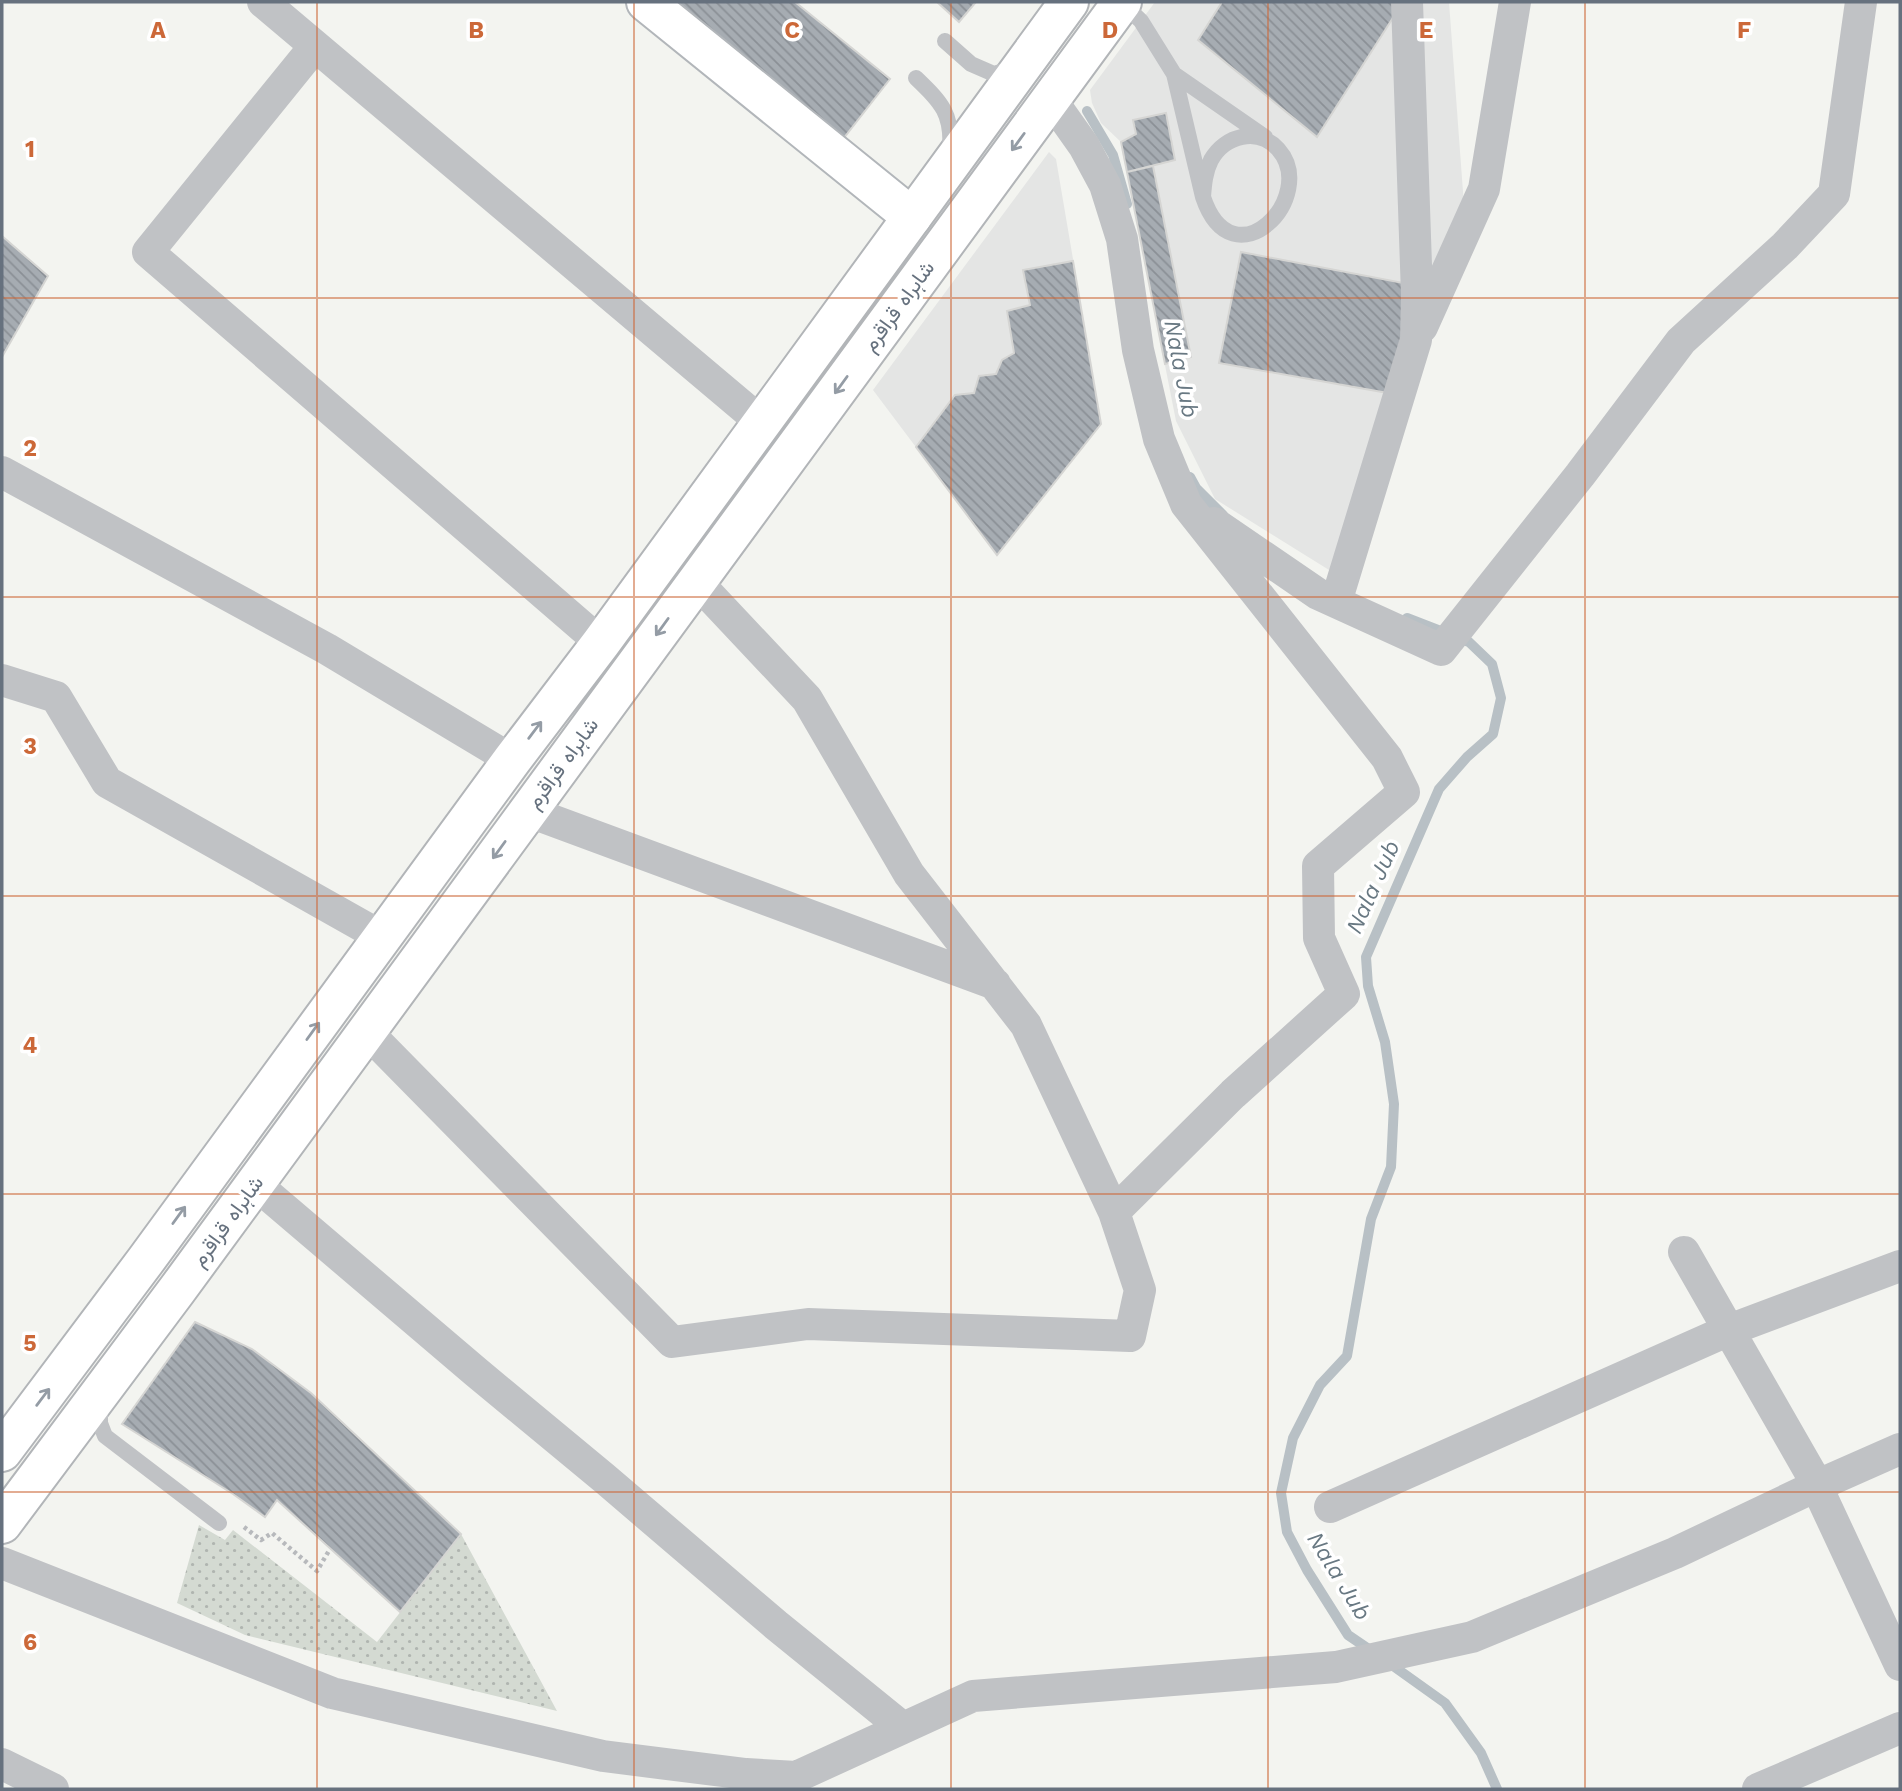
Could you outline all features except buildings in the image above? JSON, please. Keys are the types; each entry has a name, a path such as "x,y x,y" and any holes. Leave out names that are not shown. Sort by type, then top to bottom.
{"main road":[{"path":"646,2 912,218"},
{"name":"شاہراہ قراقرم","path":"2,1452 601,643 1069,2"},
{"name":"شاہراہ قراقرم","path":"2,1524 1122,2"}],"street":[{"path":"263,2 761,422"},
{"path":"1407,2 1417,295 1416,340"},
{"path":"1336,602 1416,340 1484,189 1515,2"},
{"path":"1186,504 1318,594 1441,650 1580,475 1681,341 1784,246 1834,194 1861,2"},
{"path":"315,46 148,252 601,643"},
{"path":"1054,92 1105,185 1122,239 1138,350 1159,439 1186,504 1387,758 1404,792 1318,866 1319,938 1344,994 1233,1094 1114,1212"},
{"path":"2,472 327,649 512,760"},
{"path":"366,1031 672,1342 808,1324 1130,1336 1140,1290 1114,1212 1026,1025 909,874 807,699 696,582"},
{"path":"2,680 56,697 107,782 382,937"},
{"path":"527,811 995,984"},
{"path":"254,1184 776,1625 903,1728"},
{"path":"1684,1252 1816,1486 1900,1665"},
{"path":"1330,1507 1729,1330 1900,1266"},
{"path":"2,1563 332,1693 603,1756 796,1783 903,1728 973,1696 1336,1667 1472,1637 1675,1553 1900,1449"},
{"path":"1758,1789 1900,1728"},
{"path":"2,1764 53,1789"}],"lane":[{"path":"1122,2 1141,21 1174,74 1203,197 1210,215 1222,229 1238,234 1256,232 1273,221 1284,204 1289,186 1288,168 1281,152 1270,141 1174,74"},
{"path":"945,41 971,64 993,74 1029,56"},
{"path":"916,78 942,103 951,134 949,165"},
{"path":"1203,197 1205,178 1212,159 1224,145 1239,137 1256,135 1270,141"},
{"path":"104,1386 99,1409 105,1436"},
{"path":"64,1440 89,1434 105,1436 219,1522"}],"path":[{"path":"219,1522 226,1512 261,1540 272,1533 317,1570 330,1549"}],"shaded area":[{"path":"1155,2 1449,2 1465,219 1350,583 1215,499 1176,421 1121,142 1101,123 1092,103 1090,90"},
{"path":"1049,152 1056,159 1101,424 997,555 873,390"},
{"path":"199,1525 225,1540 233,1530 377,1642 461,1534 557,1711 245,1635 177,1603"}],"waterway":[{"name":"Nala Jub","path":"1087,111 1113,155 1127,204"},
{"name":"Nala Jub","path":"1190,477 1196,488 1223,515"},
{"name":"Nala Jub","path":"1373,1652 1348,1635 1307,1570 1287,1532 1281,1493 1293,1438 1320,1385 1347,1356 1371,1219 1391,1167 1394,1104 1385,1042 1368,986 1366,957 1439,789 1467,757 1493,734 1501,698 1492,664 1469,642 1407,618"},
{"name":"Nala Jub","path":"1389,1663 1445,1703 1481,1753 1497,1789"}]}
